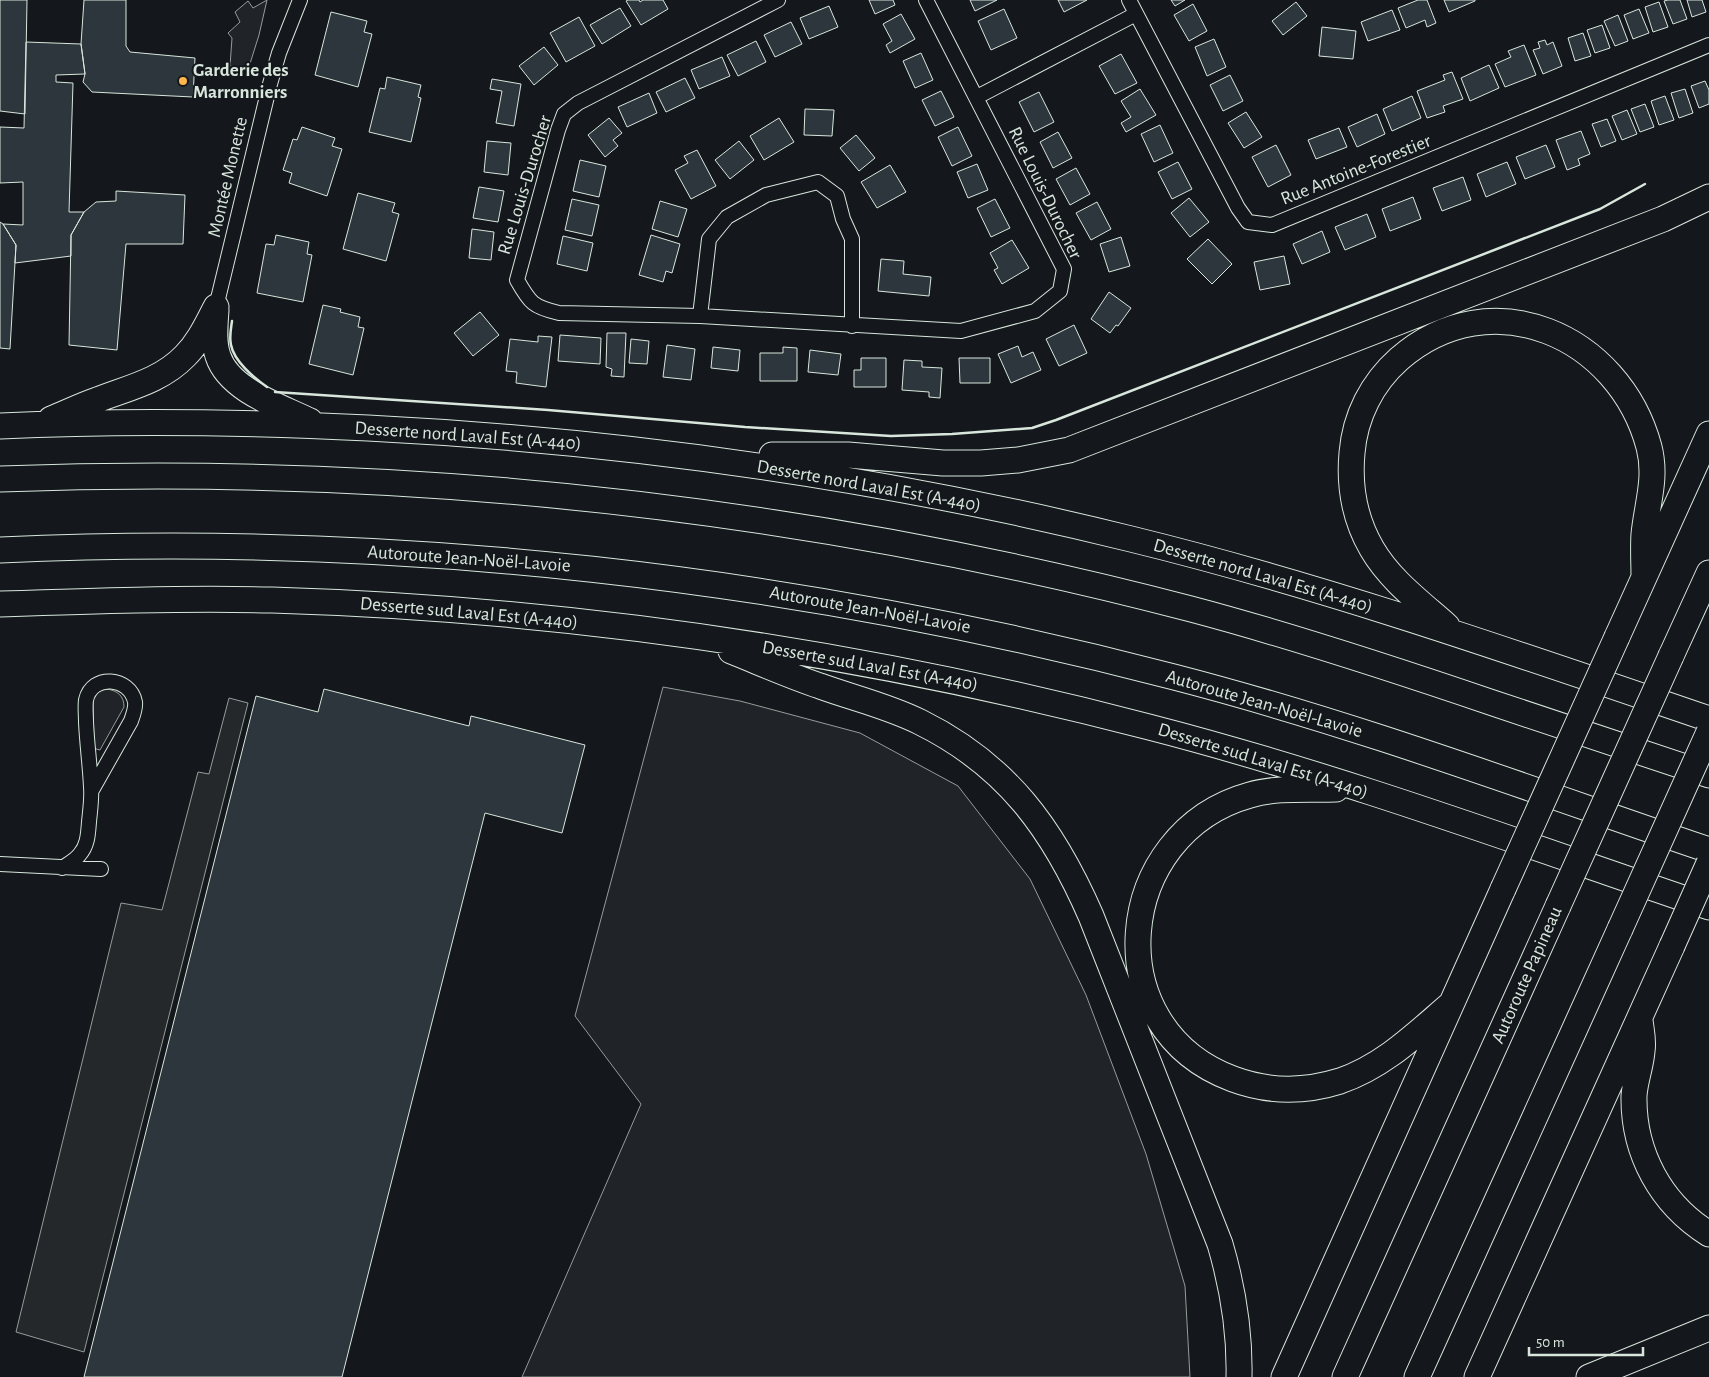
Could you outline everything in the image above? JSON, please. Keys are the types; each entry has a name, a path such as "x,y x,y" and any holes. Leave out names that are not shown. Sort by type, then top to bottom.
{"highway":[{"path":"687,456 848,455 937,463 981,464 1050,455 1121,431 1663,219 1709,197"},
{"path":"40,424 98,399 136,387 168,371 193,346 216,308"},
{"path":"216,308 215,336 217,355 232,379 246,391 318,426"},
{"path":"1454,632 1394,578 1373,550 1359,522 1350,473 1356,426 1366,401 1381,378 1392,365 1421,342 1468,323 1503,321 1537,326 1554,332 1598,360 1613,376 1634,409 1644,432 1652,465 1650,499 1644,534 1644,577"},
{"name":"Desserte nord Laval Est (A-440)","path":"0,426 206,423 426,431 520,438 687,456 841,479 1075,525 1256,572 1454,632 1709,719"},
{"path":"1284,1377 1709,434"},
{"path":"0,479 192,476 410,483 623,502 736,516 837,532 1046,574 1234,621 1416,677 1709,776"},
{"name":"Autoroute Jean-Noël-Lavoie","path":"0,550 112,546 191,546 297,548 434,555 663,577 841,604 1017,639 1212,687 1371,735 1709,850"},
{"name":"Autoroute Papineau","path":"1345,1377 1709,573"},
{"name":"Desserte sud Laval Est (A-440)","path":"0,604 158,599 309,602 504,614 692,636 840,659 1004,692 1188,737 1359,789 1709,907"},
{"path":"692,636 820,686 896,712 933,729 965,748 994,771 1040,821 1065,863 1091,916 1220,1244 1231,1282 1237,1320 1239,1377"},
{"path":"1417,1377 1709,732"},
{"path":"1359,789 1282,790 1249,795 1228,803 1205,816 1178,839 1162,860 1150,881 1140,918 1138,958 1150,1005 1162,1025 1177,1044 1204,1065 1240,1082 1263,1087 1289,1089 1316,1087 1335,1082 1378,1063 1451,1004"},
{"path":"1477,1377 1709,863"},
{"path":"1640,1015 1643,1050 1634,1100 1639,1136 1645,1158 1657,1183 1673,1205 1690,1221 1709,1234"},
{"path":"1588,1377 1709,1328"}],"street":[{"name":"Montée Monette","path":"216,308 270,84 279,53 300,0"},
{"name":"Rue Louis-Durocher","path":"778,0 578,103 564,114 516,280 526,297 540,309 559,314 700,316 961,331 1035,311 1060,291 1064,269 926,0"},
{"name":"Rue Antoine-Forestier","path":"1129,0 1238,208 1248,222 1272,225 1709,45"},
{"path":"977,97 1136,14"},
{"path":"700,316 709,239 727,217 766,195 818,182 836,196 852,239 852,326"},
{"path":"62,868 80,855 88,834 92,790 87,750 85,704 87,696 91,689 104,680 112,680 126,687 132,694 135,703 134,711 131,721 92,790"},
{"path":"0,864 101,869"}],"shaded area":[{"path":"267,0 248,70 230,66 232,38 228,33 240,22 235,12 248,1 253,8"},
{"path":"663,687 740,701 860,733 958,786 1030,879 1086,995 1146,1154 1185,1286 1190,1377 522,1377 641,1104 575,1016"},
{"path":"107,689 120,695 124,707 100,750 94,746 93,699 100,690"},
{"path":"229,698 248,703 84,1352 16,1332 121,903 162,910 198,772 209,774"}],"building":[{"path":"0,0 27,0 25,114 0,111"},
{"path":"84,0 126,0 126,46 130,52 195,58 193,97 92,92 83,82 85,74 81,44"},
{"path":"639,0 640,2 643,0 663,0 668,9 641,25 626,1"},
{"path":"869,0 893,0 895,5 875,14"},
{"path":"970,0 997,0 975,11"},
{"path":"1058,0 1087,0 1064,12"},
{"path":"1171,0 1185,0 1175,6"},
{"path":"1418,0 1427,0 1436,23 1427,27 1425,20 1406,28 1398,8"},
{"path":"1444,0 1475,0 1475,1 1449,12"},
{"path":"1680,0 1687,19 1673,24 1664,1"},
{"path":"1687,0 1702,0 1706,12 1692,17"},
{"path":"1296,2 1307,16 1283,35 1272,21"},
{"path":"1659,2 1668,27 1653,32 1645,7"},
{"path":"1193,4 1207,31 1189,41 1174,15"},
{"path":"829,6 838,27 809,39 800,18"},
{"path":"620,8 631,26 602,44 590,25"},
{"path":"1004,9 1017,38 991,50 978,21"},
{"path":"1639,9 1649,33 1633,39 1624,15"},
{"path":"1392,10 1400,30 1368,41 1361,22"},
{"path":"331,12 367,21 364,32 372,34 358,87 315,75"},
{"path":"901,14 915,39 890,53 886,45 892,41 883,24"},
{"path":"1618,15 1628,41 1615,46 1604,21"},
{"path":"579,17 595,46 566,62 550,33"},
{"path":"791,22 802,44 775,57 764,35"},
{"path":"1602,25 1610,48 1595,53 1587,30"},
{"path":"1322,27 1356,31 1353,59 1319,56"},
{"path":"1583,33 1591,56 1575,61 1568,38"},
{"path":"1214,39 1226,67 1207,76 1195,47"},
{"path":"1545,40 1547,45 1553,42 1562,66 1543,74 1533,50 1540,48 1538,42"},
{"path":"756,41 766,62 738,76 727,55"},
{"path":"26,42 81,44 85,74 56,75 56,82 73,83 69,212 84,212 71,235 71,256 15,263 16,245 3,224 23,225 23,182 0,183 0,127 24,128"},
{"path":"1524,45 1536,75 1505,87 1495,64 1511,57 1508,51"},
{"path":"544,47 558,65 534,85 519,66"},
{"path":"921,53 933,80 915,88 903,61"},
{"path":"1121,54 1137,83 1115,94 1099,66"},
{"path":"722,57 730,76 699,89 691,70"},
{"path":"1489,65 1499,88 1470,101 1461,78"},
{"path":"1452,72 1463,99 1443,106 1445,112 1427,118 1417,91 1445,80 1443,75"},
{"path":"1230,75 1243,101 1223,111 1210,85"},
{"path":"387,77 421,85 418,97 421,98 411,142 369,132 380,88 385,89"},
{"path":"685,78 695,98 666,112 656,92"},
{"path":"492,79 521,84 514,126 496,123 502,91 490,89"},
{"path":"1705,81 1709,90 1709,104 1699,108 1691,86"},
{"path":"1140,89 1156,115 1126,132 1121,123 1131,117 1121,101"},
{"path":"1685,89 1693,113 1679,118 1671,93"},
{"path":"941,91 954,117 935,126 922,100"},
{"path":"1039,92 1054,122 1034,132 1019,102"},
{"path":"649,93 657,113 627,127 618,107"},
{"path":"1412,96 1421,118 1392,131 1383,109"},
{"path":"1665,96 1674,120 1659,125 1651,101"},
{"path":"1645,104 1654,127 1640,132 1631,109"},
{"path":"805,109 834,110 832,136 804,135"},
{"path":"1627,110 1637,134 1622,140 1612,116"},
{"path":"1246,112 1262,137 1244,148 1228,123"},
{"path":"1377,114 1385,134 1357,147 1348,127"},
{"path":"609,118 622,133 613,140 618,146 605,157 588,135"},
{"path":"779,118 794,142 764,160 750,136"},
{"path":"1607,119 1616,141 1601,147 1592,124"},
{"path":"1160,125 1173,153 1154,162 1141,134"},
{"path":"302,127 335,138 332,146 342,149 327,196 289,183 292,173 283,170 293,139 297,140"},
{"path":"958,127 972,156 952,166 938,137"},
{"path":"1339,128 1347,147 1316,159 1308,140"},
{"path":"1581,131 1590,154 1578,159 1580,165 1567,170 1556,140"},
{"path":"1058,132 1072,158 1053,168 1040,142"},
{"path":"856,135 875,158 859,171 840,148"},
{"path":"487,141 511,143 508,175 484,172"},
{"path":"739,141 754,160 730,179 715,160"},
{"path":"1276,145 1291,175 1268,187 1252,157"},
{"path":"1546,145 1555,167 1525,179 1516,157"},
{"path":"697,150 716,186 691,199 675,170 688,163 684,156"},
{"path":"580,160 606,166 599,197 573,191"},
{"path":"1178,162 1192,189 1172,199 1158,172"},
{"path":"1507,162 1516,184 1486,197 1477,174"},
{"path":"977,164 988,190 968,198 957,172"},
{"path":"890,165 906,192 877,208 861,182"},
{"path":"1076,168 1090,194 1070,205 1056,179"},
{"path":"1463,177 1471,200 1442,211 1433,188"},
{"path":"479,187 504,191 498,222 473,218"},
{"path":"116,191 185,195 183,244 126,244 117,350 69,345 71,235 84,212 96,202 116,201"},
{"path":"358,193 395,203 392,212 399,214 386,261 343,249"},
{"path":"1413,197 1421,219 1390,231 1382,209"},
{"path":"1189,198 1209,222 1190,237 1171,213"},
{"path":"572,199 599,205 592,236 565,230"},
{"path":"995,199 1010,228 991,237 977,208"},
{"path":"660,201 687,209 678,237 652,229"},
{"path":"1097,202 1111,229 1091,240 1076,213"},
{"path":"1367,214 1376,237 1345,250 1335,227"},
{"path":"0,222 16,245 10,349 0,348"},
{"path":"472,229 494,232 491,260 469,258"},
{"path":"1322,231 1330,252 1302,264 1293,244"},
{"path":"276,235 309,242 307,254 312,255 303,302 257,293 266,244 274,245"},
{"path":"651,235 680,244 672,273 666,271 663,282 639,275"},
{"path":"563,236 593,243 587,271 557,264"},
{"path":"1121,237 1130,266 1109,272 1100,244"},
{"path":"1208,239 1232,264 1212,284 1187,259"},
{"path":"1012,240 1029,268 1002,284 994,270 998,268 990,253"},
{"path":"1284,256 1290,284 1260,290 1254,262"},
{"path":"881,259 904,261 903,274 931,277 929,296 878,291"},
{"path":"1109,292 1131,308 1118,326 1116,325 1110,333 1091,319"},
{"path":"323,305 341,309 340,312 360,317 358,327 364,328 353,375 309,364"},
{"path":"480,312 499,335 473,356 454,333"},
{"path":"1074,325 1087,353 1059,366 1046,339"},
{"path":"607,333 626,333 624,377 611,376 612,369 606,367"},
{"path":"560,335 601,338 600,364 558,361"},
{"path":"538,336 552,337 546,387 516,383 517,372 506,371 510,339 538,342"},
{"path":"631,339 649,341 647,364 629,363"},
{"path":"667,345 695,349 691,380 663,377"},
{"path":"1018,346 1022,357 1033,352 1041,370 1011,383 998,354"},
{"path":"713,347 740,350 738,371 711,368"},
{"path":"783,347 797,348 797,381 760,381 760,353 783,353"},
{"path":"810,350 841,354 838,375 808,372"},
{"path":"861,358 886,358 886,387 854,387 854,370 861,370"},
{"path":"959,358 990,358 990,383 960,383"},
{"path":"904,360 922,361 922,367 942,368 940,398 929,397 929,392 902,390"},
{"path":"324,689 469,726 471,716 585,745 562,833 485,813 342,1377 84,1377 256,696 318,712"}],"wall":[{"path":"275,392 891,436 1032,428 1600,209 1645,184"},
{"path":"232,321 230,342 236,357 251,374 267,387"}],"place":[{"name":"Garderie des Marronniers","path":"183,81"}]}
